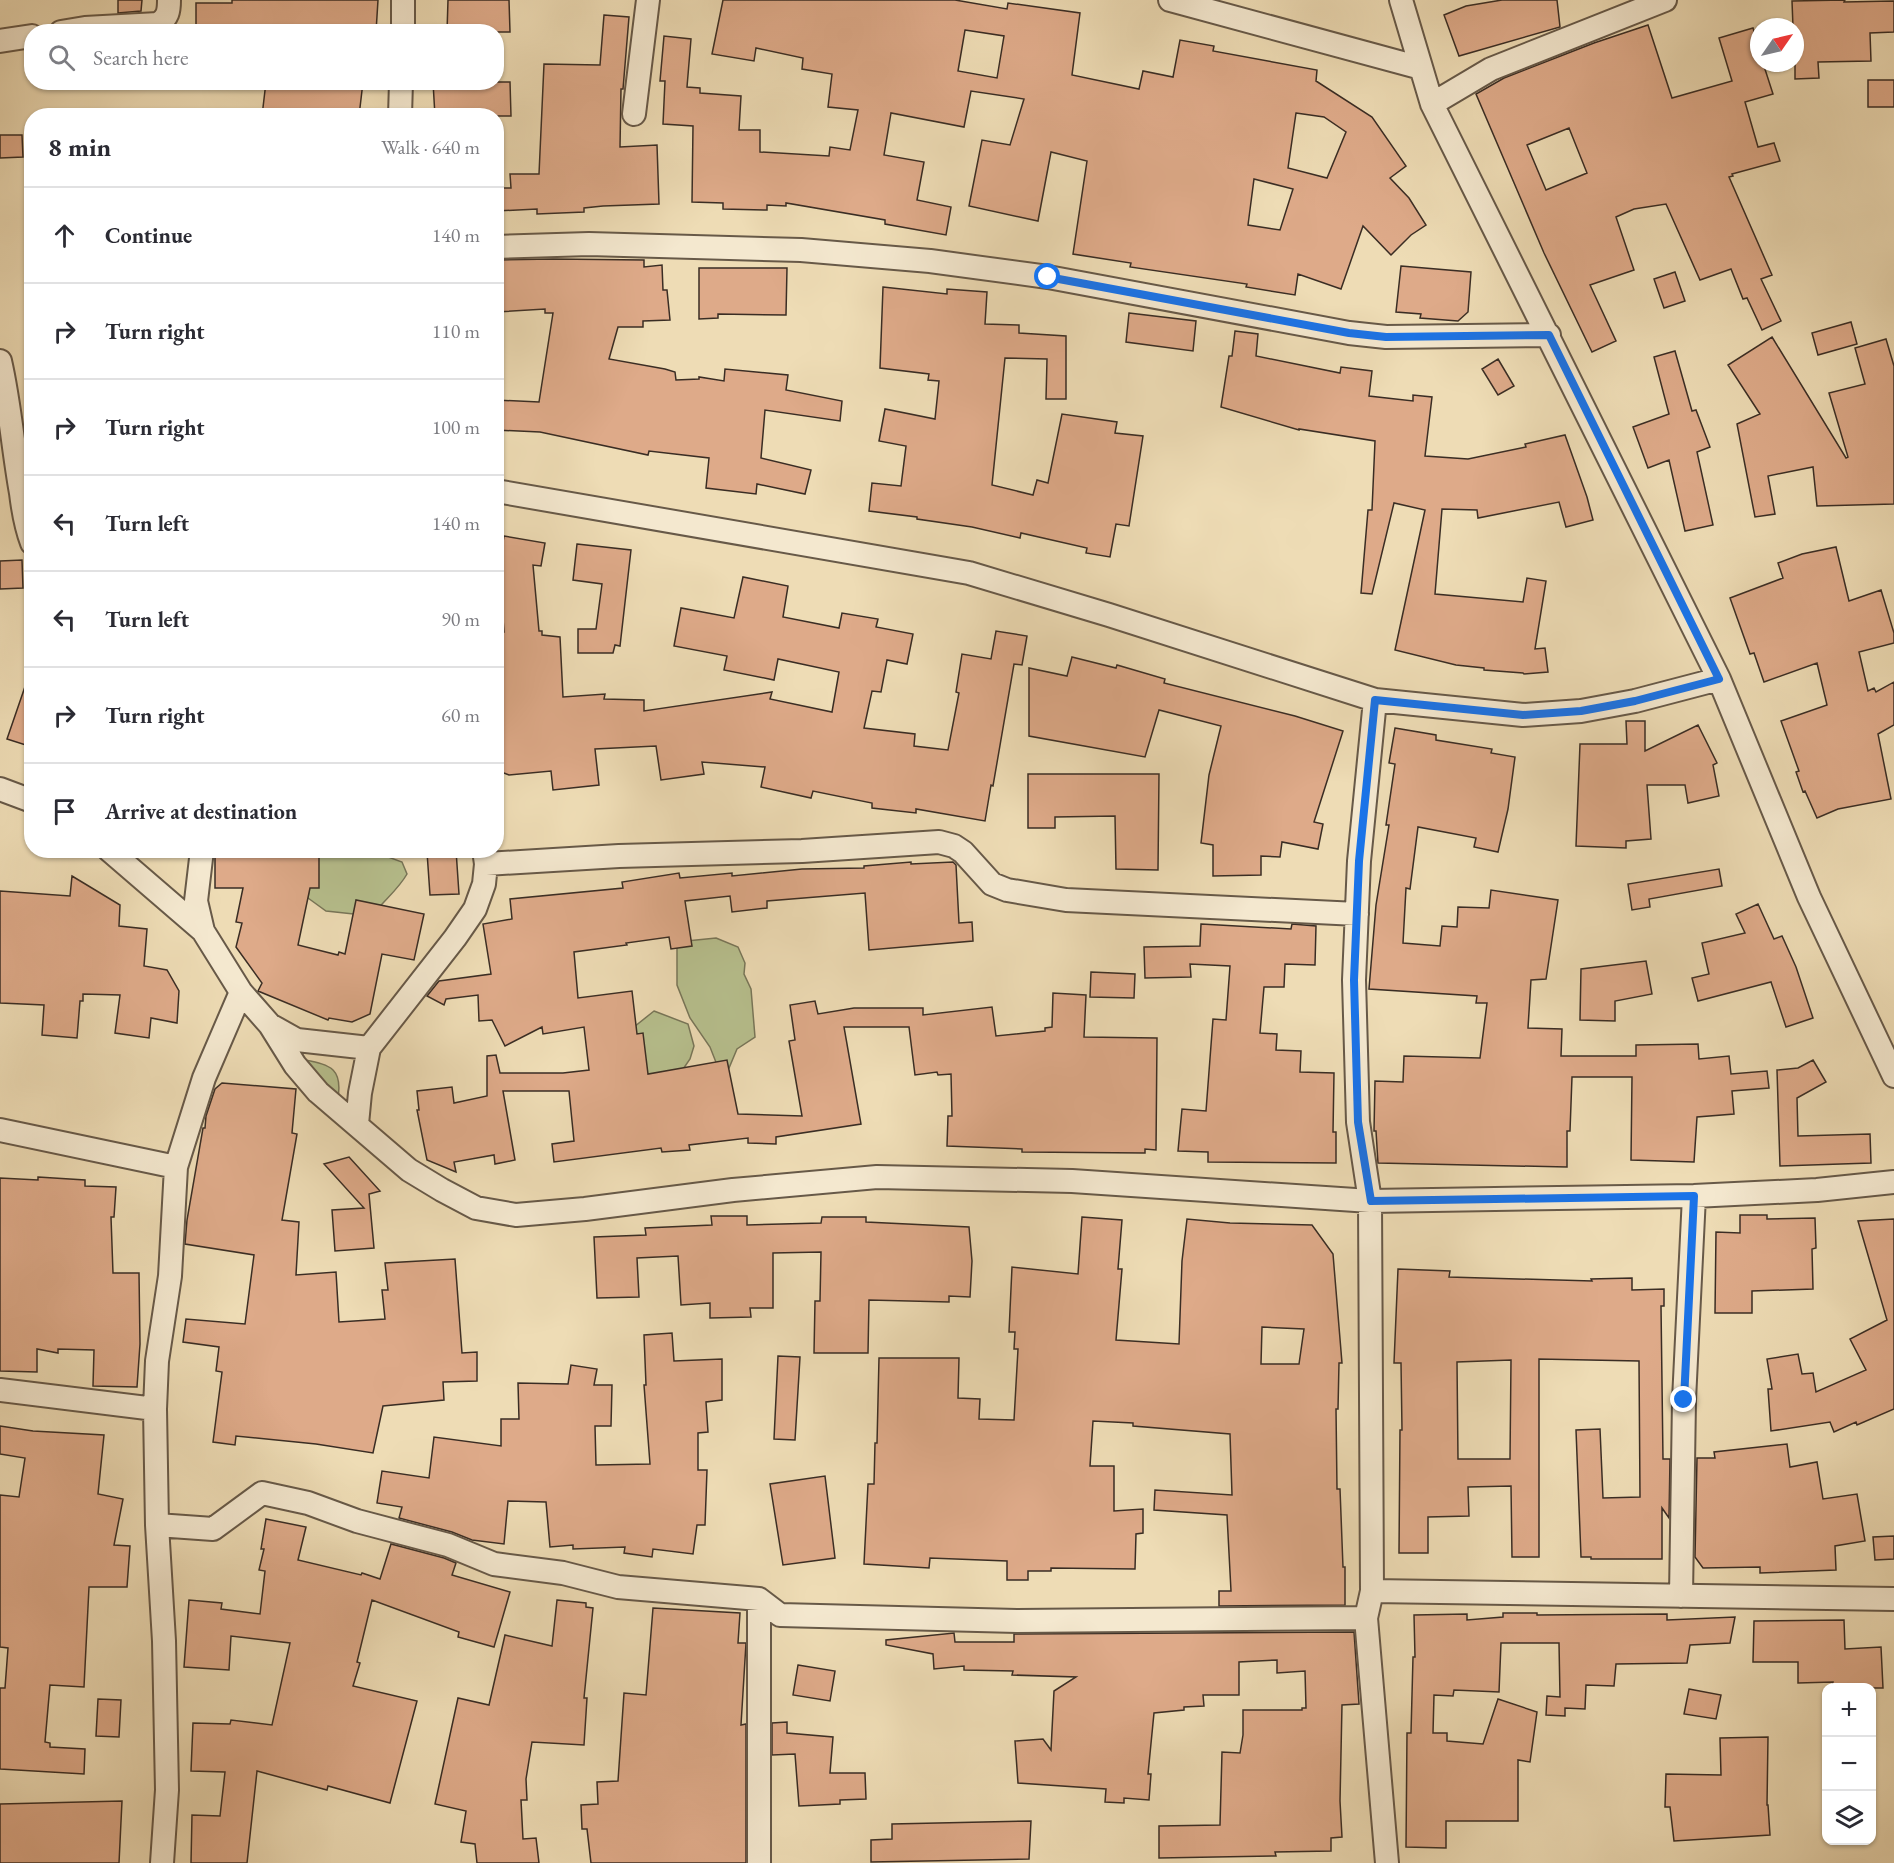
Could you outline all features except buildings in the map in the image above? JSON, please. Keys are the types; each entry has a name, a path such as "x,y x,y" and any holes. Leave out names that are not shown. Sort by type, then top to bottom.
{"street":[{"path":"158,24 164,21 168,14 169,0"},
{"path":"402,24 403,0"},
{"path":"634,114 648,0"},
{"path":"1170,0 1421,68"},
{"path":"1401,0 1432,104 1719,679 1809,897 1894,1076"},
{"path":"1432,104 1491,69 1665,0"},
{"path":"0,41 24,37"},
{"path":"400,108 401,90"},
{"path":"504,247 589,244 825,252 930,261 1048,277 1349,333 1386,337 1549,335"},
{"path":"0,361 24,513"},
{"path":"504,492 969,573 1375,700 1523,715 1581,711 1624,703 1719,679"},
{"path":"1375,700 1359,861 1354,980 1358,1122 1371,1201 1372,1591 1366,1618 1387,1863"},
{"path":"0,789 24,798"},
{"path":"504,857 802,851 939,842 954,846 963,852 992,884 1006,890 1066,900 1357,914"},
{"path":"118,858 203,931 241,992 270,1025 295,1065 318,1092 409,1170 476,1208 516,1215 585,1209 744,1188 877,1177 1072,1181 1371,1201 1694,1196 1817,1190 1894,1182"},
{"path":"201,858 196,901 203,931"},
{"path":"357,1124 360,1093 369,1048 475,909 484,884 485,858"},
{"path":"162,1863 167,1790 164,1641 157,1525 155,1409 157,1360 170,1276 176,1167 204,1078 241,992"},
{"path":"270,1025 297,1040 369,1048"},
{"path":"0,1130 176,1167"},
{"path":"1681,1596 1684,1400 1694,1196"},
{"path":"0,1390 155,1409"},
{"path":"157,1525 213,1529 262,1493 308,1503 357,1521 448,1545 494,1564 563,1573 618,1587 759,1599 780,1615 1017,1621 1366,1618"},
{"path":"1372,1591 1894,1599"},
{"path":"759,1599 759,1863"}],"green space":[{"path":"314,858 391,858 402,862 407,874 372,916 326,911 308,898"},
{"path":"716,938 738,947 745,963 744,974 751,989 755,1037 737,1049 729,1068 719,1070 710,1047 690,1018 677,985 677,942"},
{"path":"654,1011 688,1024 694,1046 690,1059 679,1075 651,1084 629,1031"},
{"path":"290,1057 322,1064 335,1072 339,1090 337,1104"}],"route":[{"path":"1048,277 1349,333 1386,337 1549,335 1719,679 1635,701 1581,711 1523,715 1375,700 1359,861 1354,980 1358,1122 1371,1201 1694,1196 1684,1400"}]}
